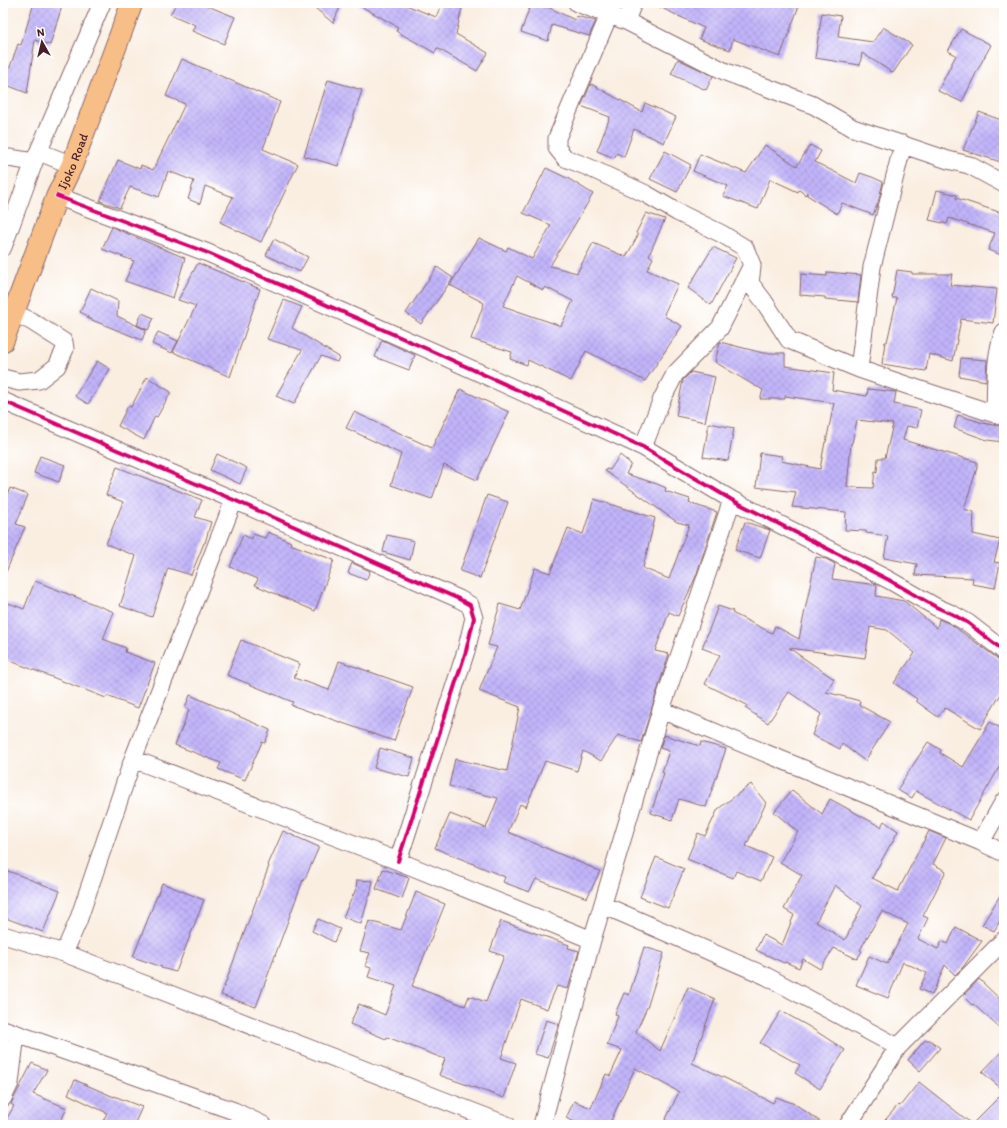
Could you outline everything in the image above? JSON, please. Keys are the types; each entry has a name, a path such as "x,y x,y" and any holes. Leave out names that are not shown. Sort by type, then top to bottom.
{"main road":[{"name":"Ijoko Road","path":"3,341 57,196 72,165 132,3"}],"street":[{"path":"3,247 6,228 102,3"},
{"path":"577,3 626,21 726,72 813,105 853,128 948,160 969,165 1004,184"},
{"path":"626,21 633,3"},
{"path":"609,15 557,138 557,148 565,158 646,194 677,212 722,234 745,248 752,266 750,283 789,340 859,369 918,390 1000,415 997,360 1004,332"},
{"path":"859,369 872,266 903,144"},
{"path":"3,158 36,157 72,165"},
{"path":"57,196 208,253 434,352 643,447 732,500 889,580 936,607 968,623 1004,651"},
{"path":"643,447 662,399 675,374 720,328 752,266"},
{"path":"3,378 19,382 39,380 57,366 65,349 64,342 31,321 14,313"},
{"path":"3,401 234,500 470,605 474,618 466,651 398,861"},
{"path":"64,954 78,921 133,759 234,500"},
{"path":"542,1125 592,940 661,710 732,500"},
{"path":"661,710 981,842 1004,853"},
{"path":"133,759 398,861 592,940"},
{"path":"981,842 1004,801"},
{"path":"603,906 766,976 898,1047"},
{"path":"3,935 64,954 507,1125"},
{"path":"848,1125 898,1047 1004,940"},
{"path":"3,1098 10,1083 9,1031 231,1118 263,1125"}],"building":[{"path":"34,3 53,3 62,6 50,45 35,40 27,93 4,84 18,44 21,45"},
{"path":"177,3 200,3 235,17 224,44 192,31 195,25 170,14"},
{"path":"309,3 342,3 333,23"},
{"path":"355,3 401,3 436,17 442,3 463,3 456,34 488,53 477,71 437,48 435,53 396,31 398,27"},
{"path":"531,3 539,3 575,20 576,16 596,21 589,36 552,25 548,41 521,32"},
{"path":"651,3 800,3 780,57 733,39 730,50 699,39 704,28"},
{"path":"822,13 841,16 838,37 873,42 883,27 912,45 893,73 862,53 860,65 815,58"},
{"path":"961,29 991,45 962,102 938,91 956,55 948,51"},
{"path":"182,59 280,102 263,149 298,164 261,242 220,222 233,197 205,186 200,204 188,199 194,181 168,171 159,197 130,187 120,208 100,201 118,160 140,169 141,165 153,170 185,104 166,96"},
{"path":"678,59 713,76 706,90 671,74"},
{"path":"328,80 362,90 338,166 304,156"},
{"path":"591,84 642,112 645,103 676,117 664,143 634,129 624,157 617,153 614,158 597,151 610,117 581,106"},
{"path":"979,112 1004,121 1004,163 963,150"},
{"path":"765,145 797,166 810,145 821,151 815,162 856,183 860,173 883,182 878,203 873,215 842,203 837,214 807,195 807,192 806,195 799,190 798,192 770,179 758,209 723,196 728,186 693,171 700,154 746,173"},
{"path":"665,151 691,165 677,192 650,179"},
{"path":"546,168 569,179 593,194 550,266 577,273 593,243 626,257 638,235 636,233 646,213 665,219 649,255 653,258 647,270 678,284 664,316 682,326 645,381 586,351 571,381 528,360 527,365 510,359 512,352 471,339 484,303 450,285 479,238 506,251 508,247 532,259 551,225 523,213","holes":["517,276 543,290 545,287 573,301 561,326 503,306"]},
{"path":"937,190 957,195 956,198 1002,213 1004,212 1004,256 988,250 995,233 949,218 947,224 929,220"},
{"path":"112,227 185,258 173,298 125,281 134,261 102,249"},
{"path":"274,239 308,257 300,272 266,255"},
{"path":"713,247 736,258 711,305 688,288"},
{"path":"198,263 260,289 230,377 173,352 196,306 178,300"},
{"path":"437,267 453,278 421,324 406,313"},
{"path":"897,270 912,272 912,274 952,274 950,285 997,289 993,323 961,319 953,361 929,354 926,371 882,364 885,342 887,342 897,298 892,298"},
{"path":"827,272 861,275 858,302 800,295 801,274 827,276"},
{"path":"91,288 118,301 117,316 146,330 142,340 87,318 88,316 80,312"},
{"path":"284,300 302,307 292,328 339,357 337,362 321,356 294,404 276,396 302,350 267,339"},
{"path":"142,313 154,318 148,330 137,325"},
{"path":"158,332 178,341 172,353 152,344"},
{"path":"382,340 415,355 409,370 375,357"},
{"path":"720,342 763,353 785,353 785,366 834,373 832,390 867,396 868,389 896,392 894,404 921,410 917,428 907,426 903,440 977,462 977,468 964,509 974,512 973,534 1000,540 994,562 1000,563 995,588 972,584 973,578 915,575 917,564 884,558 888,536 866,533 866,531 845,530 846,512 792,507 796,492 756,487 760,453 782,456 781,461 820,469 834,403 785,396 785,399 760,399 763,390 715,362","holes":["857,420 893,424 885,458 878,458 877,472 875,471 873,488 847,487 851,443"]},
{"path":"961,358 987,360 986,381 959,376"},
{"path":"97,361 110,369 88,404 75,396"},
{"path":"691,372 715,377 705,422 676,416 683,380"},
{"path":"147,377 171,392 157,417 155,416 144,440 118,426 128,406 131,407"},
{"path":"460,389 509,412 477,480 444,465 432,499 391,485 401,454 346,428 354,412 432,448"},
{"path":"958,415 983,423 1004,427 1004,442 987,440 954,428"},
{"path":"709,423 734,428 728,461 703,457"},
{"path":"217,454 247,468 240,484 210,470"},
{"path":"620,455 631,464 626,474 657,484 666,488 665,491 690,499 689,503 717,512 696,576 678,616 669,612 655,651 669,654 641,742 618,735 601,761 583,751 577,771 545,761 526,807 520,804 508,832 600,871 587,898 536,879 529,892 503,882 505,877 435,848 450,814 486,828 498,798 449,786 455,759 507,771 520,707 479,691 497,647 488,645 500,604 520,610 535,568 550,573 568,528 583,534 594,499 655,518 643,568 669,579 689,525 677,522 605,471 606,469 610,470"},
{"path":"40,456 65,465 59,482 34,473"},
{"path":"117,467 202,500 195,517 211,522 205,543 191,575 168,568 152,617 120,606 136,556 106,544 123,502 106,495"},
{"path":"10,488 28,495 16,524 25,527 3,579 3,505"},
{"path":"487,495 508,502 480,578 460,571"},
{"path":"745,522 770,530 760,558 735,550"},
{"path":"268,532 291,542 290,544 334,560 315,611 255,585 258,579 230,567 243,535 252,539 253,534 265,538"},
{"path":"387,535 414,541 410,560 383,552"},
{"path":"816,557 826,559 835,564 832,579 877,585 876,596 904,601 937,628 939,619 948,623 998,659 1004,661 1004,689 980,729 945,708 938,717 916,701 917,699 894,683 915,653 887,630 870,627 865,658 789,648 834,679 826,692 860,701 859,705 890,722 865,761 842,744 840,749 812,735 821,714 789,692 768,723 745,708 747,705 705,684 720,655 702,648 718,606 733,611 732,613 772,633 775,626 799,639"},
{"path":"352,563 370,571 366,580 348,573"},
{"path":"35,581 114,612 103,639 126,648 125,652 155,663 138,708 107,696 106,698 3,658 3,601 24,609"},
{"path":"241,640 300,664 294,678 329,690 339,661 413,687 394,741 291,705 293,702 227,675"},
{"path":"190,695 270,730 265,743 262,742 245,780 218,769 221,763 175,745 189,710 185,708"},
{"path":"990,722 1004,730 1004,759 969,820 916,791 912,798 897,790 928,742 941,750 940,753 963,767"},
{"path":"664,735 700,746 701,742 726,749 706,807 679,799 672,820 651,813 664,773 662,772 669,751 660,748"},
{"path":"380,748 414,758 409,777 374,768"},
{"path":"751,784 766,803 746,846 772,857 761,881 736,871 733,878 687,859 698,833 705,836 718,809"},
{"path":"792,790 822,814 830,799 881,827 884,821 898,831 872,878 898,891 929,831 946,838 933,864 946,871 923,916 928,918 918,939 938,949 942,941 948,944 956,927 982,941 963,967 955,975 945,965 932,995 919,989 927,973 903,962 888,998 856,985 869,956 887,964 908,924 882,911 860,950 862,951 857,959 834,948 820,969 803,959 799,968 756,950 763,935 782,945 794,915 784,909 802,875 780,862 798,832 774,812","holes":["835,885 862,906 845,940 816,922"]},
{"path":"283,831 319,847 304,881 303,880 256,1007 221,995 269,866 268,865"},
{"path":"656,857 684,869 668,908 640,897"},
{"path":"3,869 60,891 43,932 3,917"},
{"path":"383,869 409,878 402,899 376,889"},
{"path":"357,880 373,881 361,924 343,917 356,889"},
{"path":"162,883 204,900 176,972 133,957"},
{"path":"1004,889 1004,914 994,931 982,925"},
{"path":"416,892 445,904 412,986 465,1006 469,996 486,1002 504,956 490,951 501,921 569,945 568,948 579,951 568,989 557,986 547,1009 521,999 501,1058 516,1063 504,1098 439,1075 445,1059 387,1037 386,1039 350,1024 359,1004 385,1015 396,986 368,977 371,968 365,966 370,953 360,951 369,921 401,930"},
{"path":"318,919 340,929 334,942 312,931"},
{"path":"644,947 664,953 648,1005 636,1032 660,1051 688,987 715,999 692,1063 773,1103 776,1097 795,1104 825,1125 663,1125 679,1092 635,1068 609,1125 581,1125 566,1118 574,1101 591,1108 606,1074 610,1076 622,1050 607,1045 618,1016 615,1014 624,993 629,995"},
{"path":"979,979 1004,1003 1004,1032 963,996"},
{"path":"781,1011 808,1026 845,1050 820,1089 795,1073 800,1065 760,1043"},
{"path":"546,1020 559,1024 548,1058 535,1054"},
{"path":"925,1040 930,1040 940,1048 920,1071 908,1060"},
{"path":"1004,1049 1004,1091 982,1072"},
{"path":"32,1063 47,1070 33,1094 67,1108 59,1125 3,1125 14,1106 11,1104"},
{"path":"75,1080 142,1107 134,1125 101,1125 107,1113 68,1094"},
{"path":"919,1082 972,1124 1004,1092 1004,1125 881,1125 898,1105 900,1106"}],"cycle path":[{"path":"57,196 208,253 434,352 643,447 732,500 889,580 936,607 968,623 1004,651"},
{"path":"3,401 234,500 470,605 474,618 466,651 398,861"}]}
